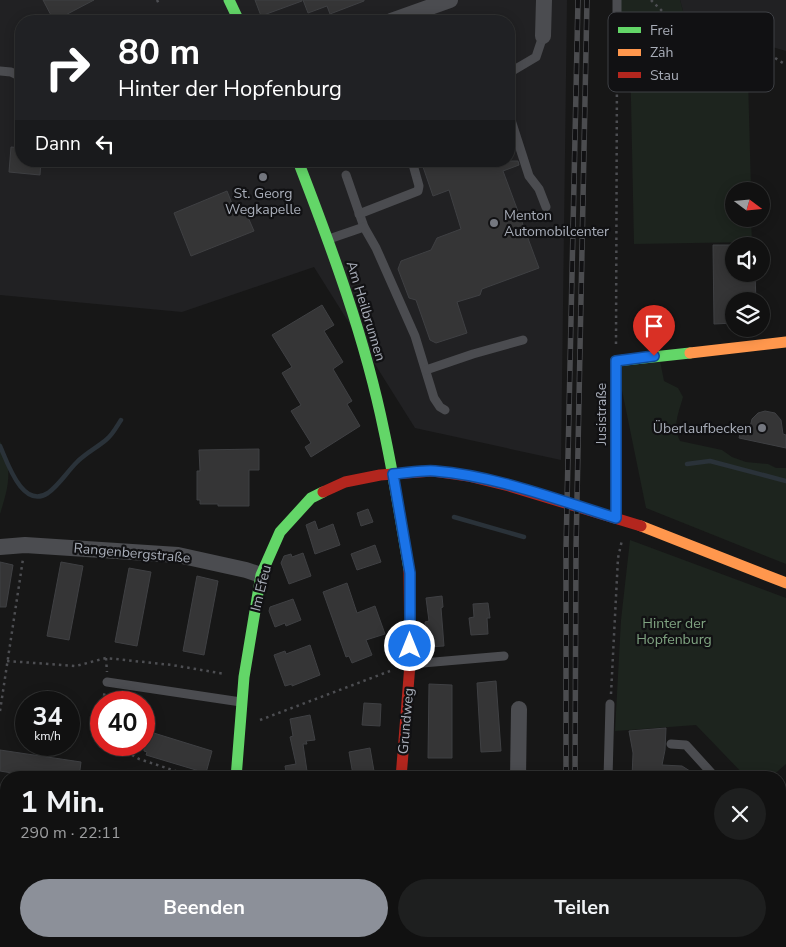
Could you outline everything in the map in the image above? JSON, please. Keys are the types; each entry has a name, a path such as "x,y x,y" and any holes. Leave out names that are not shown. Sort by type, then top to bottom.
{"street":[{"path":"229,0 236,15"},
{"path":"408,15 450,0"},
{"path":"543,36 544,0"},
{"name":"Am Heilbrunnen","path":"300,167 328,239 360,340 384,430 393,474"},
{"path":"616,361 786,342"},
{"name":"Jusistraße","path":"616,361 616,518"},
{"path":"393,474 433,471 468,476 510,486 616,518 786,582"},
{"name":"Im Efeu","path":"237,771 244,677 261,575 280,532 310,498 345,482 393,474"},
{"name":"Grundweg","path":"393,474 410,573 410,664 402,771"},
{"name":"Rangenbergstraße","path":"0,548 25,545 178,555 261,575"},
{"path":"518,771 519,709"}],"lane":[{"path":"515,69 536,57 543,36"},
{"path":"0,71 15,74"},
{"path":"515,133 529,176 539,189 546,207"},
{"path":"359,214 418,191 419,186 414,167"},
{"path":"346,175 364,227 376,248 414,336 434,398 440,407 446,410"},
{"path":"328,239 364,227"},
{"path":"426,370 523,340"},
{"path":"410,664 504,656"},
{"path":"108,682 241,702"},
{"path":"608,771 610,704"},
{"path":"670,744 686,745 710,771"}],"path":[{"path":"157,0 159,4"},
{"path":"651,0 663,12"},
{"path":"774,57 786,66"},
{"path":"616,361 617,92"},
{"path":"610,704 618,558 622,539"},
{"path":"0,711 25,545"},
{"path":"7,661 76,666 106,658 172,665 244,677"},
{"path":"240,728 410,664"},
{"path":"134,756 176,771"}],"shaded area":[{"path":"0,0 567,0 561,460 415,428 314,267 182,312 0,295"},
{"path":"680,0 786,0 786,51 774,48 774,12 683,12"}],"green space":[{"path":"617,0 680,0 683,12 617,12"},
{"path":"631,92 748,92 751,182 725,182 725,228 751,228 752,237 725,237 725,242 634,244"},
{"path":"659,356 664,381 678,388 683,397 676,424 680,441 722,450 732,457 746,462 786,468 786,564 646,508 616,361"},
{"path":"0,441 7,461 8,478 6,494 0,514"},
{"name":"Hinter der Hopfenburg","path":"630,540 786,598 786,764 778,771 740,771 696,725 615,731 621,620"}],"building":[{"path":"43,0 94,0 65,15 51,15"},
{"path":"255,0 302,0 264,15 261,15"},
{"path":"303,0 364,1 330,14 327,6 308,13"},
{"path":"11,147 15,147 15,167 41,167 40,175 9,172"},
{"path":"515,161 518,161 519,165 515,166"},
{"path":"423,167 514,167 503,171 539,268 482,289 480,295 457,302 467,333 436,343 430,340 416,300 409,298 398,269 401,261 431,250 437,238 461,229 449,190 433,196"},
{"path":"227,191 235,211 244,208 254,231 191,256 174,213"},
{"path":"713,245 725,245 725,282 755,282 756,292 725,292 725,323 714,324"},
{"path":"322,305 334,325 324,331 343,362 333,369 352,401 347,404 360,426 311,457 305,447 311,443 291,411 301,405 282,373 292,367 272,335"},
{"name":"Überlaufbecken","path":"765,411 775,413 781,420 783,434 786,435 786,448 739,438 742,425 750,427 752,419 758,413"},
{"path":"259,449 259,470 249,470 249,506 200,504 200,500 197,500 197,471 200,471 199,450"},
{"path":"368,509 373,522 361,526 357,513"},
{"path":"315,521 318,530 333,524 340,545 315,554 306,525"},
{"path":"375,545 381,562 357,570 351,554"},
{"path":"303,553 311,576 289,584 281,563 284,556 291,554 292,557"},
{"path":"0,562 13,565 6,607 0,607"},
{"path":"61,562 83,566 69,640 47,636"},
{"path":"129,568 151,572 137,646 115,642"},
{"path":"197,576 218,581 204,655 183,651"},
{"path":"347,583 357,613 375,606 385,634 366,640 372,655 352,663 349,656 346,657 323,592"},
{"path":"442,596 444,646 427,647 425,622 429,621 426,598"},
{"path":"293,599 301,620 286,626 285,623 275,627 269,611 270,607"},
{"path":"488,603 490,618 487,618 488,634 471,635 469,618 474,617 473,604"},
{"path":"310,645 320,675 292,686 292,684 285,686 274,655 285,651 286,654"},
{"path":"496,681 501,751 481,752 477,683"},
{"path":"429,684 452,685 452,758 428,758"},
{"path":"364,703 381,704 380,726 362,725"},
{"path":"310,715 315,740 306,741 307,744 303,744 307,771 286,771 285,766 296,764 290,737 293,736 290,719"},
{"path":"666,728 662,765 682,766 690,771 632,771 633,753 629,731"},
{"path":"155,733 212,751 207,771 199,771 149,756 155,756"},
{"path":"370,748 374,771 352,771 349,752"},
{"path":"0,750 15,752 15,756 40,756 81,762 80,771 0,771"}],"waterway":[{"path":"0,446 11,472 23,490 31,495 39,496 52,490 73,466 109,437 121,420"},
{"path":"687,464 710,461 786,481"},
{"path":"454,517 524,537"}],"railway":[{"path":"566,771 566,549 578,0"},
{"path":"575,771 576,549 587,0"}],"traffic: fast":[{"path":"229,0 236,15"},
{"path":"300,167 335,261 367,362 388,448 409,569"},
{"path":"616,518 616,361 690,353"},
{"path":"237,771 244,677 261,575 280,532 311,498 323,492"}],"traffic: slow":[{"path":"690,353 786,342"},
{"path":"641,526 786,583"}],"traffic: jam":[{"path":"323,492 345,482 380,475 433,471 468,476 509,486 641,526"},
{"path":"402,771 410,664 409,569"}],"place":[{"name":"St. Georg Wegkapelle","path":"263,177"},
{"name":"Menton Automobilcenter","path":"494,223"},
{"name":"Überlaufbecken","path":"762,428"}],"route":[{"path":"410,646 410,573 393,474 433,471 468,476 510,486 616,518 616,361 654,356"}]}
